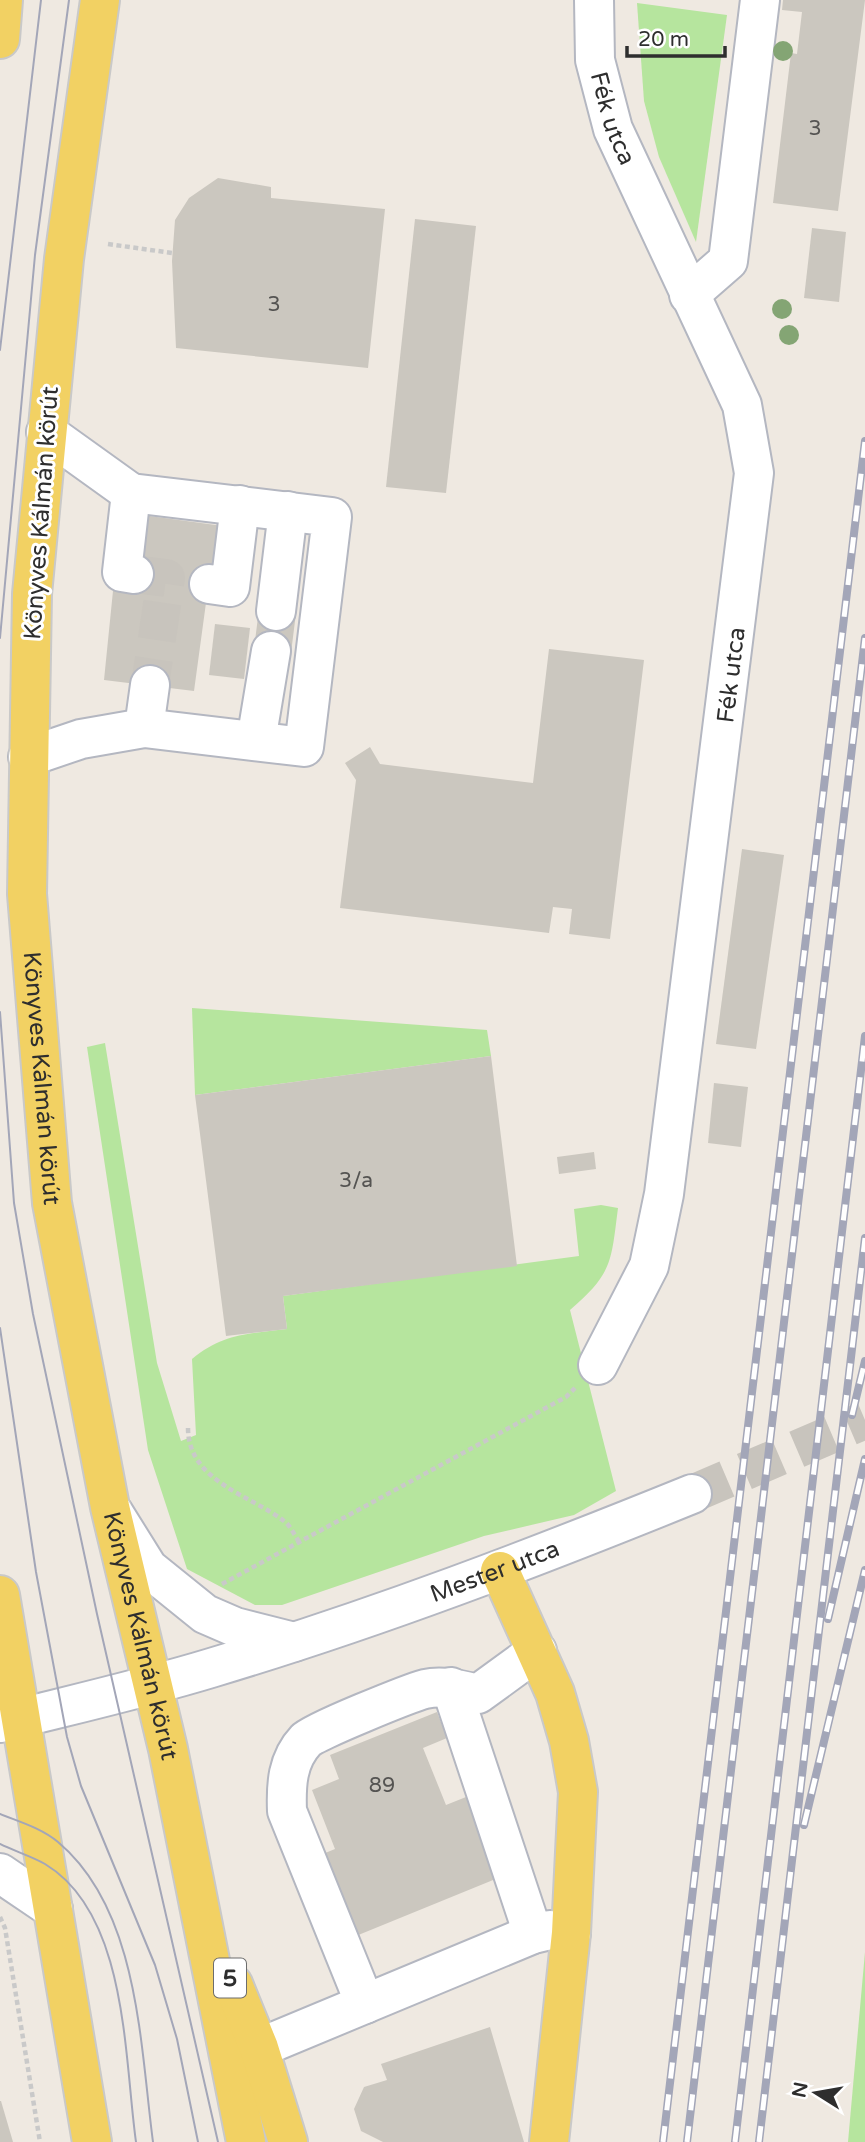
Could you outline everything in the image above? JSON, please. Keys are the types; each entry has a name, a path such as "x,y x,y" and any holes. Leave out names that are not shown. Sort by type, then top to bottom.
{"main road":[{"path":"0,39 3,0"},
{"name":"Könyves Kálmán körút","path":"100,0 64,260 32,594 27,894 52,1203 110,1507 153,1684 202,1908 246,2142"},
{"path":"500,1571 559,1704 578,1792 571,1933 549,2142"},
{"path":"0,1595 10,1720 53,1909 92,2142"},
{"name":"5","path":"202,1908 259,2048 288,2142"}],"street":[{"name":"Fék utca","path":"594,0 595,60 613,129 742,405 754,473 664,1194 649,1266 598,1365"},
{"path":"690,295 727,261 760,0"},
{"path":"28,757 81,739 144,728 304,747 332,517 131,492 46,432"},
{"path":"131,492 122,572 134,574"},
{"path":"209,583 230,587 240,505"},
{"path":"276,611 288,512"},
{"path":"256,741 271,651"},
{"path":"144,728 150,685"},
{"name":"Mester utca","path":"10,1720 153,1684 294,1642 500,1571 692,1494"},
{"path":"110,1507 148,1568 205,1614 235,1627 294,1642"},
{"path":"365,2004 287,1811 286,1782 293,1758 307,1738 425,1689 451,1687 478,1694 537,1651"},
{"path":"451,1687 533,1934"},
{"path":"0,1873 53,1909"},
{"path":"259,2048 533,1934 550,1930 571,1933"}],"path":[{"path":"108,244 172,253"},
{"path":"220,1585 300,1544 566,1397 598,1365"},
{"path":"188,1428 188,1439 200,1465 226,1488 286,1522 300,1544"},
{"path":"0,1917 5,1928 40,2142"}],"green space":[{"path":"637,3 727,15 696,242 659,157 644,101"},
{"path":"192,1008 487,1030 491,1056 195,1095"},
{"path":"105,1043 157,1363 181,1441 196,1435 192,1359 225,1339 287,1329 283,1296 579,1256 574,1209 601,1205 618,1208 608,1265 595,1286 570,1310 616,1491 574,1515 484,1536 282,1605 255,1605 187,1569 148,1450 87,1047"},
{"path":"865,1952 865,2142 848,2142"}],"building":[{"path":"783,0 865,0 838,211 773,203 791,53 797,54 802,12 782,10"},
{"path":"218,178 271,187 271,198 385,209 368,368 176,348 172,261 175,220 189,198"},
{"path":"415,219 476,226 446,493 386,487"},
{"path":"812,228 846,232 839,302 804,298"},
{"path":"142,515 223,526 217,567 211,566 194,691 104,680 114,581"},
{"path":"259,609 296,613 291,653 254,649"},
{"path":"215,624 250,628 244,679 209,675"},
{"path":"549,649 644,660 610,939 569,934 572,909 553,907 549,933 340,908 356,780 345,763 370,747 380,764 533,783"},
{"path":"742,849 784,855 756,1049 716,1044"},
{"path":"491,1056 517,1266 283,1296 287,1329 226,1336 195,1095"},
{"path":"714,1083 748,1087 741,1147 708,1143"},
{"path":"594,1152 596,1169 559,1174 557,1157"},
{"path":"437,1712 447,1738 423,1748 446,1805 466,1797 498,1878 351,1938 318,1856 335,1849 312,1790 339,1779 330,1755"},
{"path":"490,2027 524,2142 383,2142 361,2131 354,2109 364,2087 387,2080 381,2064"},
{"path":"1,2101 13,2142 0,2142"}],"tunnel":[{"path":"134,574 166,578 150,685"},
{"path":"692,1494 865,1420"}],"tram line":[{"path":"0,350 41,0"},
{"path":"0,638 35,255 69,0"},
{"path":"0,1012 14,1203 33,1314 97,1614 218,2142"},
{"path":"0,1328 36,1572 67,1737 81,1786 155,1965 177,2039 198,2142"},
{"path":"0,1814 37,1829 58,1842 85,1870 105,1904 120,1941 131,1981 139,2022 153,2142"},
{"path":"0,1844 45,1864 72,1887 93,1917 107,1952 117,1990 136,2142"}],"railway":[{"path":"663,2142 865,441"},
{"path":"687,2142 865,638"},
{"path":"735,2142 865,1036"},
{"path":"759,2142 865,1238"},
{"path":"852,1415 865,1361"},
{"path":"828,1619 865,1459"},
{"path":"804,1825 865,1570"}]}
